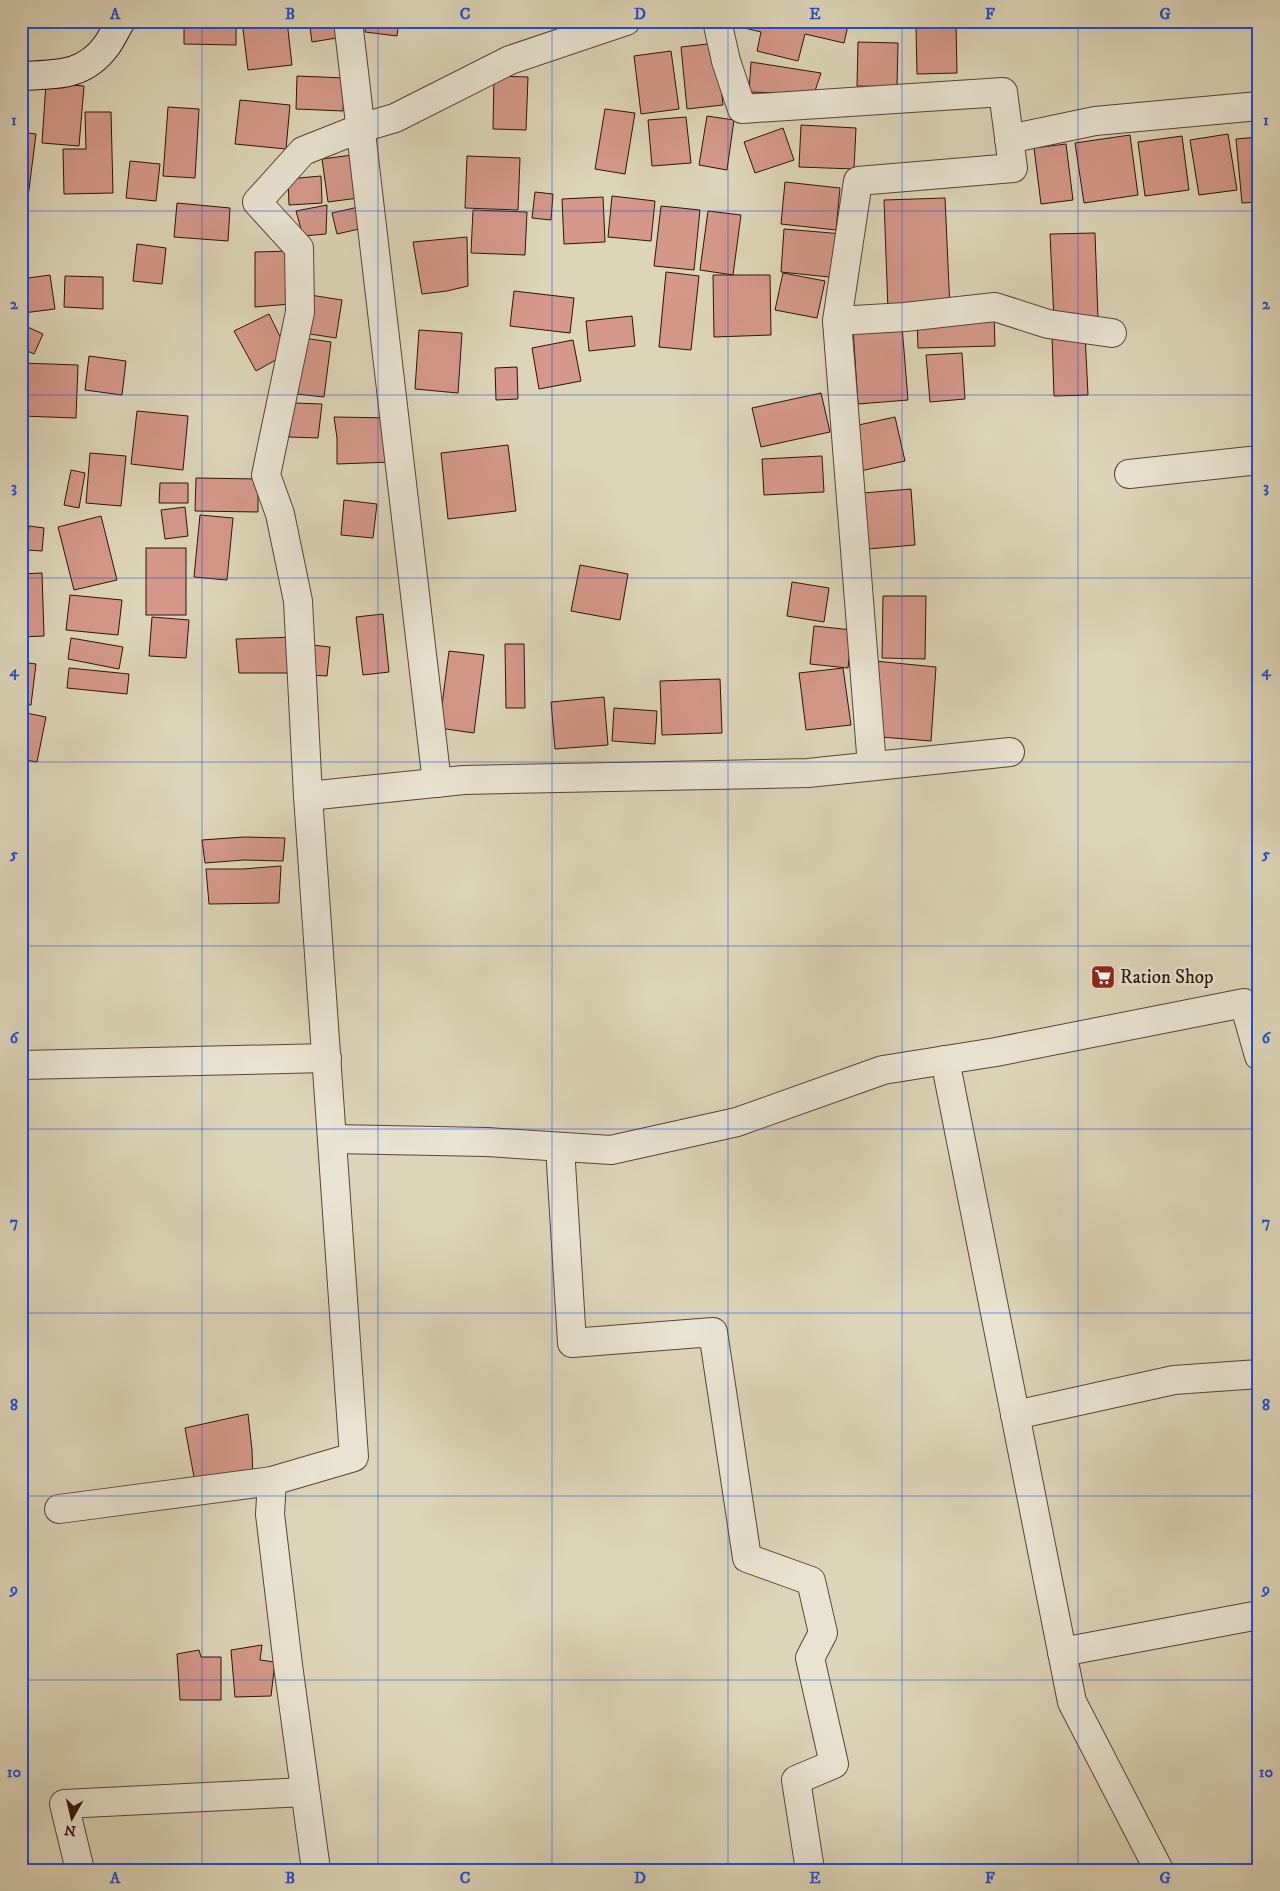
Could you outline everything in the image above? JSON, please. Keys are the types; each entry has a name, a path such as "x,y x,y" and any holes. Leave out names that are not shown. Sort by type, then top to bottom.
{"street":[{"path":"21,76 62,74 83,68 106,46 121,21"},
{"path":"348,21 437,783"},
{"path":"59,1508 272,1481 354,1457 308,796 298,601 280,514 266,475 300,312 299,248 257,202 303,151 361,128 395,118 510,60 626,21"},
{"path":"717,21 726,61 742,109 1003,92 1014,168 858,181 837,321 872,766"},
{"path":"1010,139 1095,121 1259,106"},
{"path":"837,321 905,317 995,307 1048,324 1112,333"},
{"path":"1129,474 1259,460"},
{"path":"308,796 464,780 808,773 1010,752"},
{"path":"333,1139 487,1142 612,1150 737,1122 883,1070 996,1052 1244,1003 1259,1056"},
{"path":"21,1064 327,1058"},
{"path":"945,1060 1072,1702 1159,1870"},
{"path":"560,1147 572,1343 713,1332 746,1558 812,1581 823,1633 810,1658 834,1764 796,1780 810,1870"},
{"path":"1015,1414 1174,1380 1259,1374"},
{"path":"272,1481 270,1514 316,1870"},
{"path":"1062,1652 1259,1615"},
{"path":"80,1870 64,1804 305,1792"}],"building":[{"path":"184,21 236,21 236,45 184,44"},
{"path":"242,21 287,21 292,65 248,70"},
{"path":"309,21 347,21 349,36 312,42"},
{"path":"366,21 399,21 397,36 365,32"},
{"path":"733,21 849,21 844,43 805,34 798,61 757,51 761,32 732,25"},
{"path":"956,23 957,73 917,74 916,24"},
{"path":"858,42 898,43 897,87 857,86"},
{"path":"716,43 723,105 687,109 681,47"},
{"path":"671,51 679,109 641,114 634,56"},
{"path":"751,62 821,73 814,94 749,92"},
{"path":"297,76 345,78 343,111 296,109"},
{"path":"494,76 528,77 526,130 493,129"},
{"path":"46,83 84,86 79,146 42,143"},
{"path":"240,100 290,105 286,149 235,144"},
{"path":"168,107 199,109 195,178 163,176"},
{"path":"605,109 635,113 625,174 595,169"},
{"path":"85,112 111,112 113,193 64,194 63,149 86,149"},
{"path":"707,116 734,120 727,170 699,165"},
{"path":"686,117 691,163 652,166 648,120"},
{"path":"801,125 856,128 854,169 799,167"},
{"path":"783,128 794,160 755,173 744,142"},
{"path":"21,132 36,134 27,205 21,204"},
{"path":"1228,134 1237,190 1199,195 1190,140"},
{"path":"1130,135 1138,195 1084,203 1075,143"},
{"path":"1182,136 1189,190 1145,196 1138,142"},
{"path":"1259,137 1259,202 1242,203 1236,139"},
{"path":"1066,144 1073,200 1041,204 1034,148"},
{"path":"360,154 366,197 328,202 322,159"},
{"path":"467,156 520,158 518,210 465,208"},
{"path":"130,161 160,164 156,201 126,198"},
{"path":"321,176 322,203 289,205 288,179"},
{"path":"785,182 840,188 836,230 781,224"},
{"path":"535,192 553,194 551,220 532,218"},
{"path":"612,196 655,201 651,241 608,237"},
{"path":"603,197 605,242 564,244 562,199"},
{"path":"945,198 950,309 888,311 884,200"},
{"path":"177,203 230,208 228,241 174,237"},
{"path":"327,205 326,234 303,236 296,211"},
{"path":"363,206 368,227 337,234 332,213"},
{"path":"661,206 700,210 694,270 654,266"},
{"path":"473,210 527,212 525,255 471,253"},
{"path":"708,211 741,215 733,275 700,270"},
{"path":"784,229 843,234 839,278 781,272"},
{"path":"1095,233 1098,318 1054,320 1050,234"},
{"path":"467,237 468,286 422,294 413,242"},
{"path":"137,244 166,248 162,284 133,281"},
{"path":"291,251 290,304 255,307 255,252"},
{"path":"666,272 699,276 691,350 659,347"},
{"path":"783,273 825,281 817,318 775,310"},
{"path":"50,275 55,309 23,313 21,279"},
{"path":"713,275 770,275 771,335 714,337"},
{"path":"65,276 103,277 103,309 64,307"},
{"path":"514,291 574,298 570,333 510,326"},
{"path":"310,295 342,300 336,338 304,333"},
{"path":"269,314 288,353 256,371 234,331"},
{"path":"994,315 995,346 918,348 917,317"},
{"path":"632,316 635,346 589,351 586,321"},
{"path":"21,324 43,334 34,354 21,348"},
{"path":"902,326 908,400 858,404 853,329"},
{"path":"419,330 462,333 458,393 415,389"},
{"path":"1085,334 1088,395 1054,396 1052,336"},
{"path":"303,338 331,342 324,397 297,394"},
{"path":"573,340 581,381 539,389 532,348"},
{"path":"962,353 965,399 930,402 926,355"},
{"path":"89,356 126,361 122,395 85,390"},
{"path":"21,363 78,365 76,418 21,416"},
{"path":"517,367 518,399 496,400 495,368"},
{"path":"821,393 830,432 761,447 752,408"},
{"path":"294,403 322,404 318,438 289,437"},
{"path":"137,411 188,416 183,470 131,464"},
{"path":"334,417 393,418 393,462 337,464 337,438"},
{"path":"895,417 905,461 856,472 845,428"},
{"path":"508,445 516,511 448,519 441,453"},
{"path":"90,453 126,456 121,506 86,503"},
{"path":"822,456 824,492 764,495 762,459"},
{"path":"71,470 85,473 79,508 64,505"},
{"path":"196,478 258,479 258,512 195,511"},
{"path":"21,479 27,480 21,550"},
{"path":"160,483 188,483 188,503 159,503"},
{"path":"911,489 915,545 868,549 863,493"},
{"path":"344,500 377,504 373,538 341,535"},
{"path":"185,507 188,536 165,539 161,510"},
{"path":"200,515 233,518 227,580 194,577"},
{"path":"101,516 117,580 74,590 58,527"},
{"path":"29,526 44,528 42,551 27,550"},
{"path":"146,548 186,548 186,615 146,615"},
{"path":"580,565 628,574 620,620 571,611"},
{"path":"42,573 44,636 21,637 21,574"},
{"path":"792,582 829,588 824,622 787,616"},
{"path":"70,595 122,600 118,635 66,630"},
{"path":"883,596 926,596 925,659 882,658"},
{"path":"383,614 389,672 363,675 356,617"},
{"path":"152,617 189,620 186,658 149,656"},
{"path":"814,626 852,630 848,668 810,664"},
{"path":"296,637 295,673 239,673 236,639"},
{"path":"71,638 123,647 119,669 68,659"},
{"path":"505,644 524,644 525,708 506,708"},
{"path":"312,645 330,647 327,676 309,675"},
{"path":"449,651 484,655 474,733 439,728"},
{"path":"875,661 936,667 931,741 868,736"},
{"path":"21,662 36,664 31,705 21,704"},
{"path":"69,668 129,674 127,694 67,688"},
{"path":"843,668 851,725 806,730 799,673"},
{"path":"720,679 722,733 662,735 660,681"},
{"path":"604,697 608,745 555,749 551,702"},
{"path":"614,708 657,711 655,744 612,741"},
{"path":"21,712 46,717 37,762 21,759"},
{"path":"244,837 285,838 283,861 244,860 205,863 202,840"},
{"path":"281,866 279,903 209,904 206,869"},
{"path":"248,1414 253,1480 196,1488 185,1428"},
{"path":"262,1645 260,1660 275,1662 271,1696 235,1697 231,1650"},
{"path":"199,1650 201,1657 221,1657 221,1700 180,1700 177,1654"}],"place":[{"name":"Ration Shop","path":"1103,977"}]}
